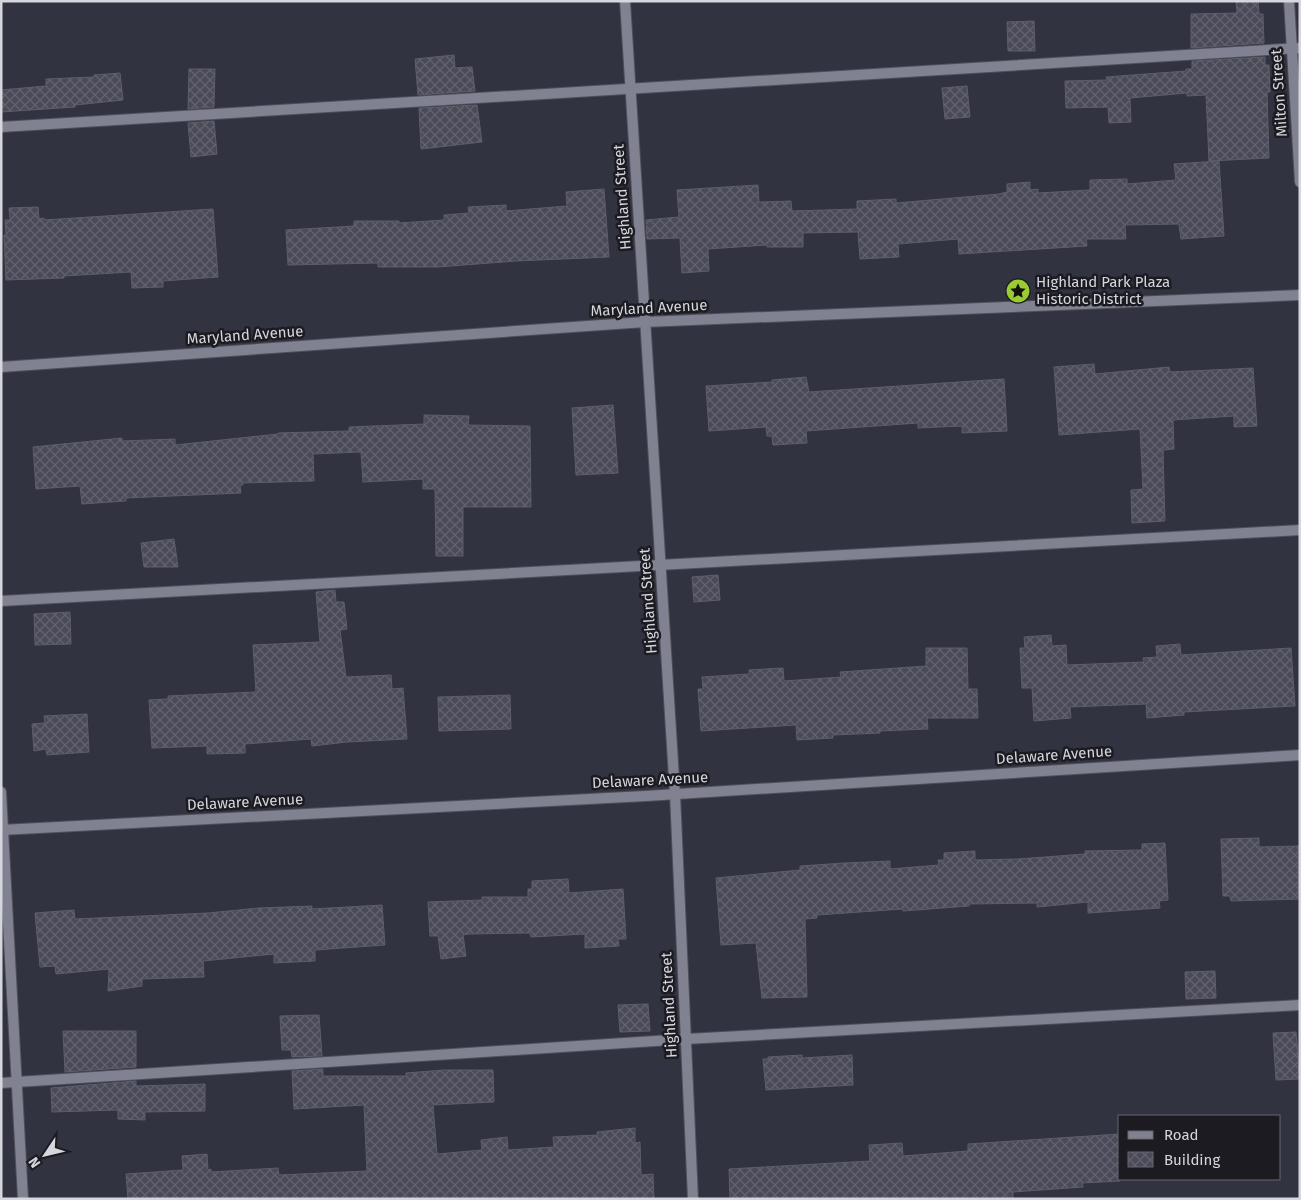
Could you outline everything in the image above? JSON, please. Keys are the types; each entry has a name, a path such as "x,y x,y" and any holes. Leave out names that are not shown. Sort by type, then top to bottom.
{"street":[{"name":"Highland Street","path":"624,1 675,794 693,1199"},
{"name":"Milton Street","path":"1289,1 1295,48 1300,182"},
{"path":"1,127 1295,48"},
{"name":"Maryland Avenue","path":"1,367 645,322 1300,295"},
{"path":"1,601 1300,530"},
{"name":"Delaware Avenue","path":"3,830 675,794 1300,755"},
{"path":"1,792 22,1199"},
{"path":"1,1083 686,1039 1300,1005"}],"building":[{"path":"1236,1 1258,1 1259,14 1263,14 1264,43 1191,48 1191,14 1237,13"},
{"path":"1034,21 1035,51 1008,51 1007,22"},
{"path":"454,55 455,68 472,67 475,91 418,95 415,59"},
{"path":"1265,57 1265,65 1269,65 1270,92 1267,92 1269,158 1209,161 1206,95 1187,96 1187,93 1130,98 1131,122 1109,123 1108,107 1066,108 1065,81 1107,80 1106,77 1186,71 1186,69 1192,69 1192,61"},
{"path":"189,69 215,69 214,107 188,109"},
{"path":"120,73 123,100 75,105 75,107 1,112 1,90 46,86 46,79 94,77 94,75"},
{"path":"967,86 970,117 945,119 942,88"},
{"path":"477,105 482,142 421,149 419,108"},
{"path":"214,121 217,154 191,157 188,123"},
{"path":"1219,161 1224,236 1181,239 1179,224 1125,225 1126,239 1086,239 1087,246 959,254 958,239 898,244 899,257 860,259 858,232 803,233 803,247 767,247 767,245 708,249 709,271 682,273 680,238 647,239 646,220 679,217 677,190 758,185 759,202 791,201 792,211 857,209 857,201 896,199 896,203 999,194 1007,192 1007,184 1030,182 1030,190 1038,189 1038,193 1090,190 1090,180 1127,179 1127,184 1176,180 1174,164"},
{"path":"604,189 609,257 438,267 378,267 378,263 288,265 286,230 354,226 354,221 399,221 399,223 444,220 444,215 469,213 468,207 506,205 506,211 567,206 566,192"},
{"path":"38,207 39,219 44,218 44,220 213,209 218,277 163,281 163,287 132,288 131,272 64,276 64,278 6,280 4,235 6,235 5,220 10,220 9,208"},
{"path":"1094,364 1095,374 1169,367 1170,372 1253,368 1257,426 1234,427 1234,416 1173,420 1174,449 1163,450 1165,521 1132,523 1131,490 1143,489 1140,429 1059,435 1054,367"},
{"path":"806,377 809,392 1004,379 1007,431 962,433 962,426 918,428 918,423 806,431 807,443 773,445 772,436 767,436 766,427 709,431 706,386 772,382 772,380"},
{"path":"613,405 618,473 576,475 572,408"},
{"path":"424,415 469,416 468,425 530,426 531,507 463,507 463,556 436,556 435,489 423,489 423,479 363,482 361,452 313,454 314,481 242,483 243,485 240,485 241,493 126,498 126,501 82,504 80,486 36,489 33,447 122,438 122,441 175,439 175,445 278,433 349,431 349,427 424,424"},
{"path":"174,539 178,567 144,567 141,543"},
{"path":"718,575 720,600 694,602 692,577"},
{"path":"335,590 336,602 344,602 347,629 340,630 346,677 391,675 392,689 403,688 407,739 312,746 311,739 245,744 245,753 207,754 207,746 152,748 149,700 168,699 168,696 256,692 253,645 320,642 316,592"},
{"path":"70,612 71,644 35,645 34,614"},
{"path":"1051,635 1052,646 1066,645 1067,665 1144,662 1143,658 1157,657 1156,646 1180,644 1181,655 1291,648 1295,706 1184,712 1184,715 1147,718 1146,704 1070,707 1071,718 1034,721 1032,688 1022,688 1020,648 1025,648 1024,637"},
{"path":"926,648 967,648 968,689 977,689 978,718 927,718 928,729 880,731 880,733 833,735 833,738 797,740 796,725 701,731 698,689 703,689 702,677 749,674 749,670 783,668 784,681 841,677 840,672 926,666"},
{"path":"510,695 511,729 439,731 438,697"},
{"path":"87,714 89,752 47,755 46,749 34,751 32,724 45,723 44,716"},
{"path":"1259,838 1259,847 1300,846 1300,899 1231,901 1230,896 1223,896 1221,839"},
{"path":"1165,843 1168,900 1159,901 1160,908 1088,913 1088,902 1037,907 1037,903 969,904 969,906 903,911 903,909 817,915 817,918 805,919 807,997 762,998 756,943 721,945 716,878 800,870 800,866 845,863 890,861 890,869 939,865 938,860 944,860 944,853 975,851 975,860 1018,859 1085,854 1085,851 1142,850 1142,844"},
{"path":"568,879 569,893 623,889 626,939 618,939 619,946 585,948 585,934 531,937 530,933 469,934 463,935 466,956 441,959 438,936 430,936 428,902 482,900 482,897 528,897 528,889 532,889 532,881"},
{"path":"382,905 385,945 315,950 315,961 274,963 274,954 203,961 204,977 142,979 142,986 108,991 109,969 56,974 55,966 40,967 35,913 74,910 75,919 208,913 259,908 312,906 312,909"},
{"path":"1215,971 1216,998 1186,999 1185,972"},
{"path":"648,1004 650,1031 620,1032 618,1005"},
{"path":"319,1015 322,1056 292,1057 291,1050 282,1050 280,1016"},
{"path":"63,1031 136,1031 136,1067 65,1072"},
{"path":"1296,1032 1300,1079 1276,1080 1273,1033"},
{"path":"802,1055 802,1058 852,1055 853,1085 766,1090 763,1059"},
{"path":"323,1069 323,1076 406,1076 406,1073 444,1070 493,1070 494,1102 433,1105 437,1154 482,1150 481,1140 507,1137 508,1150 554,1147 553,1137 598,1135 597,1132 635,1128 635,1143 640,1142 641,1175 653,1174 654,1199 128,1199 126,1174 183,1170 182,1156 207,1154 208,1170 211,1169 211,1172 278,1168 279,1175 367,1171 364,1105 294,1109 292,1071"},
{"path":"136,1081 136,1086 205,1084 205,1111 145,1112 145,1120 118,1119 118,1110 52,1112 51,1088"},
{"path":"1118,1134 1118,1180 1120,1181 1082,1183 1083,1187 1013,1192 1013,1199 730,1199 729,1169 870,1161 869,1145 902,1143 903,1156 968,1151 968,1144"}],"place":[{"name":"Highland Park Plaza Historic District","path":"1018,291"}]}
